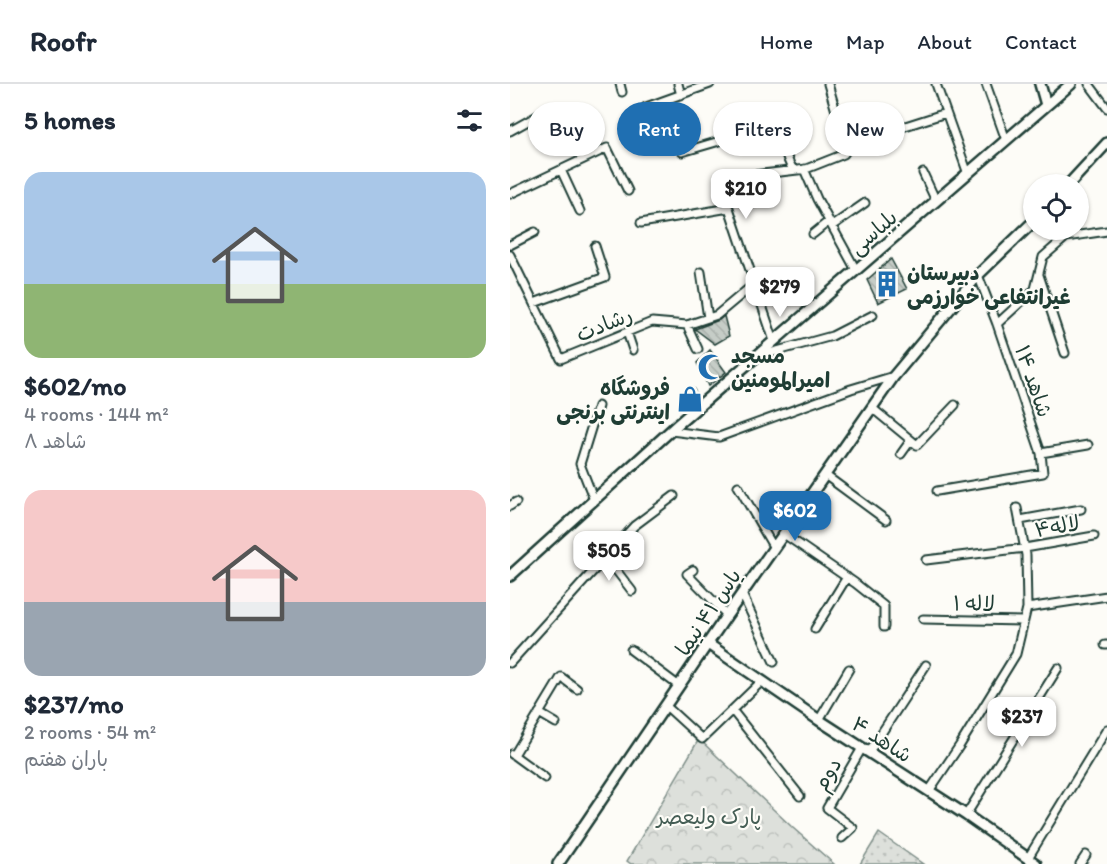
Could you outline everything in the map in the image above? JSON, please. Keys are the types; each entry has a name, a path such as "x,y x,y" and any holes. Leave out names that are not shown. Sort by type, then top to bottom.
{"street":[{"path":"678,84 681,95"},
{"path":"661,102 710,84"},
{"path":"745,176 804,169 844,154 847,149 828,84"},
{"path":"936,84 968,174"},
{"path":"986,84 1006,140"},
{"path":"1040,84 1046,105"},
{"name":"بلباسی","path":"510,576 671,431 1071,84"},
{"path":"1089,84 1107,108"},
{"path":"905,126 946,113"},
{"path":"510,131 528,121"},
{"path":"701,146 723,140 728,130 741,123 777,122 780,125 790,167 794,170"},
{"path":"1078,174 1105,145 1107,137"},
{"path":"510,195 607,148 628,191"},
{"path":"804,169 817,199 856,270"},
{"path":"561,170 580,211"},
{"path":"923,173 936,201"},
{"path":"813,234 865,203"},
{"path":"641,223 729,208 774,341"},
{"path":"997,324 1035,289 1044,257 1066,237 1107,231"},
{"path":"510,245 535,232"},
{"name":"یاس ۴۱ نیما","path":"558,864 727,615 894,376 978,275 1023,232"},
{"path":"510,255 534,303 605,277 595,246"},
{"path":"701,272 708,318"},
{"name":"شاهد ۱۴","path":"978,275 1041,453"},
{"path":"1039,275 1065,353"},
{"name":"رشادت","path":"534,303 561,360 652,322 687,325 717,315 754,284"},
{"path":"757,357 832,336 873,315"},
{"path":"687,325 698,349"},
{"path":"627,332 633,350"},
{"path":"671,431 719,437 851,389 894,376"},
{"path":"872,408 917,445 955,405"},
{"path":"594,500 580,464 598,406"},
{"path":"901,454 911,440"},
{"path":"937,491 1044,473 1041,453 1088,445"},
{"path":"825,475 886,520"},
{"path":"738,486 774,548"},
{"path":"510,663 634,526 674,496"},
{"path":"929,791 1016,654 1027,608 1026,555 1017,508"},
{"path":"1020,520 1082,509"},
{"path":"784,534 847,577 884,606 884,627"},
{"name":"لاله۴","path":"926,560 1025,548 1094,536"},
{"path":"606,558 632,591"},
{"path":"693,570 687,574 727,615"},
{"path":"815,629 847,577"},
{"path":"742,594 774,662"},
{"path":"1027,608 1107,596"},
{"name":"لاله ۱","path":"923,619 1024,621"},
{"name":"شاهد ۴","path":"708,644 819,720 966,814 1032,861"},
{"path":"631,650 679,686"},
{"path":"865,750 926,665"},
{"path":"966,814 1058,668"},
{"path":"819,720 849,669"},
{"path":"545,778 512,754 561,677 577,688"},
{"path":"666,706 702,739 762,681"},
{"path":"732,710 800,796"},
{"path":"539,713 556,723"},
{"path":"1032,861 1107,729"},
{"name":"دوم","path":"842,838 853,828 827,807 865,750"},
{"path":"1080,864 1086,855"}],"green space":[{"name":"پارک ولیعصر","path":"699,739 834,864 631,864 627,861"},
{"path":"879,833 923,864 860,864"}],"building":[{"name":"دبیرستان غیرانتفاعی خوارزمی","path":"891,259 907,289 878,303 867,280"},
{"path":"724,316 729,336 715,344 695,329 719,320"},
{"name":"مسجد امیرالمومنین","path":"710,350 726,372 708,386 697,363"},
{"name":"فروشگاه اینترنتی برنجی","path":"692,387 699,397 686,409 679,397"}],"place":[{"name":"دبیرستان غیرانتفاعی خوارزمی","path":"887,284"},
{"name":"مسجد امیرالمومنین","path":"711,367"},
{"name":"فروشگاه اینترنتی برنجی","path":"690,399"}]}
